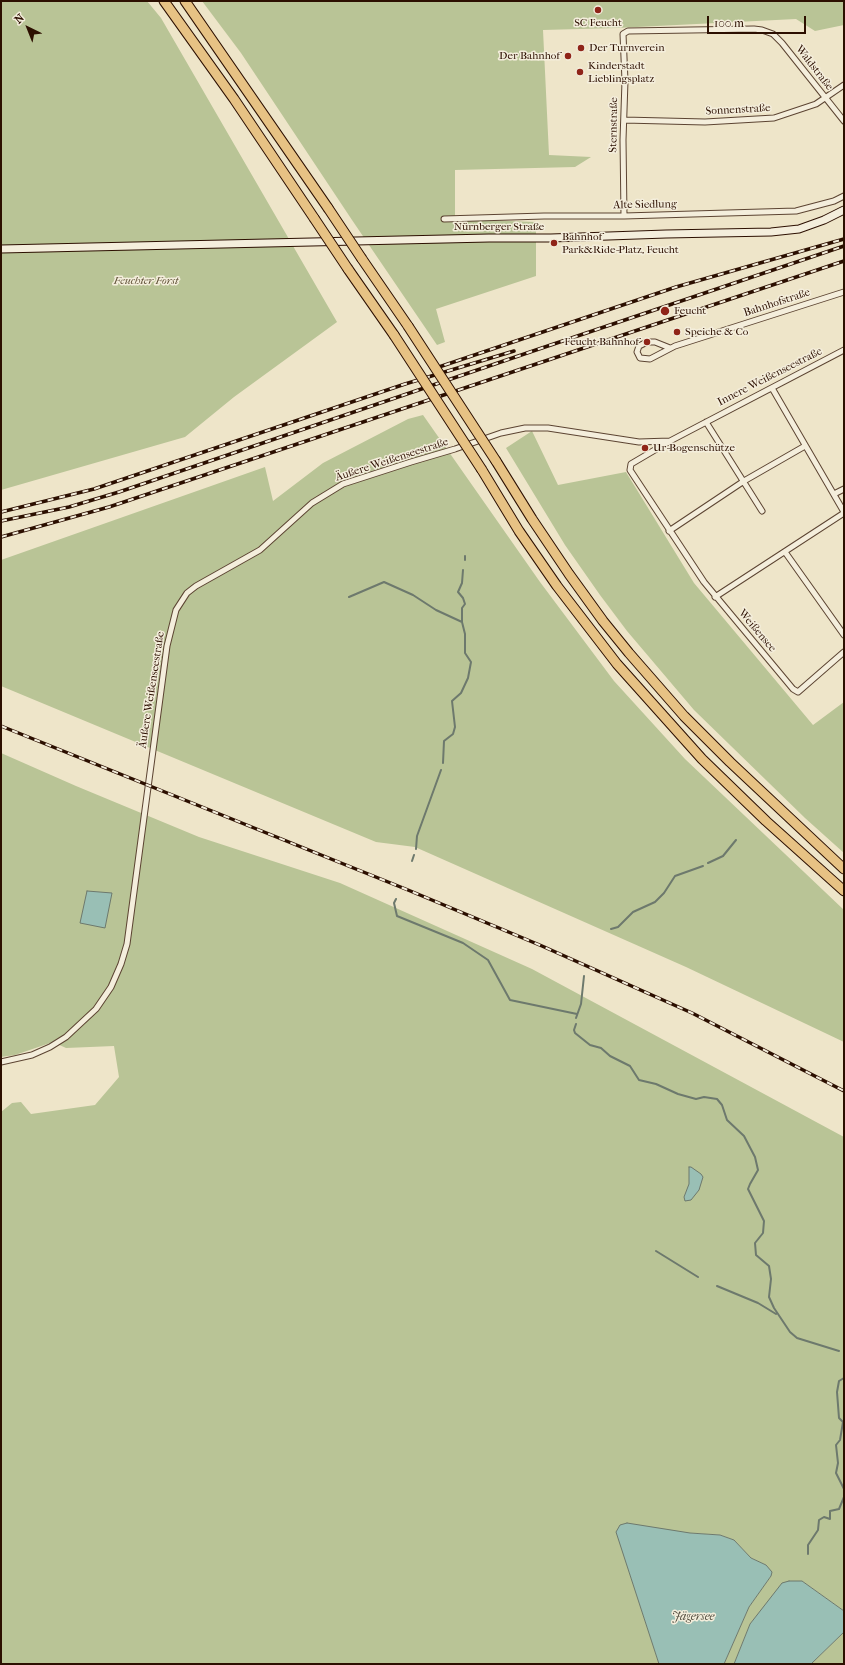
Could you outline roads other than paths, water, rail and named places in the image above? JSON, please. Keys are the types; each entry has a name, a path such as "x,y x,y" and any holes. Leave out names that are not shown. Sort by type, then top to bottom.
{"highway":[{"path":"164,1 234,99 394,335 482,470 519,531 557,586 617,664 702,759 766,821 844,891"},
{"path":"185,1 408,326 532,519 603,621 684,716 777,807 844,868"}],"main road":[{"name":"Nürnberger Straße","path":"1,249 772,232 806,227 844,210"}],"street":[{"name":"Waldstraße","path":"623,34 628,31 762,30 773,34 782,43 844,120"},
{"name":"Sternstraße","path":"623,34 625,75 623,140 624,216"},
{"name":"Sonnenstraße","path":"624,120 705,122 774,118 816,104 826,99 844,85"},
{"name":"Alte Siedlung","path":"444,219 796,211 834,201 844,196"},
{"name":"Bahnhofstraße","path":"670,348 655,342 647,342 639,346 637,352 640,358 650,360 670,348 844,292"},
{"name":"Innere Weißenseestraße","path":"715,597 669,531 630,470 631,464 670,441 844,350"},
{"path":"715,597 844,512 772,388"},
{"path":"706,422 762,512"},
{"name":"Äußere Weißenseestraße","path":"1,1062 32,1055 50,1047 66,1037 96,1009 111,987 121,964 127,944 167,646 176,610 187,593 196,586 260,550 312,503 343,484 455,449 500,433 525,428 548,428 640,442 670,441"},
{"path":"669,531 744,481 805,446"},
{"path":"834,494 844,489"},
{"path":"785,552 844,636"},
{"name":"Weißensee","path":"715,597 793,689 798,692 844,652"}],"water":[{"path":"87,891 112,893 105,928 80,923"},
{"path":"689,1167 701,1174 703,1177 699,1190 691,1200 685,1201 684,1197 689,1184"},
{"name":"Jägersee","path":"627,1523 690,1533 720,1535 734,1540 751,1558 766,1565 772,1572 771,1576 749,1607 724,1664 659,1664 616,1532 620,1525"},
{"path":"789,1581 802,1581 844,1611 844,1632 811,1664 734,1664 750,1624 782,1583"}],"waterway":[{"path":"443,763 444,741 453,734 455,727 452,701 461,693 468,678 471,662 465,653 465,634 462,622 462,608 465,604 463,598 458,592 462,583 463,570"},
{"path":"349,597 384,582 413,595 436,610 462,622"},
{"path":"416,849 417,836 441,770"},
{"path":"708,863 723,856 736,840"},
{"path":"412,861 414,855"},
{"path":"611,929 618,927 633,912 655,902 664,893 675,876 703,866"},
{"path":"396,899 394,903 397,916 463,943 488,960 510,1000 577,1014"},
{"path":"576,1018 581,1004 584,976"},
{"path":"576,1024 574,1030 575,1033 590,1045 601,1048 610,1056 630,1066 639,1080 656,1084 678,1094 696,1099 704,1097 717,1099 722,1105 727,1120 744,1136 755,1157 758,1170 748,1189 764,1221 763,1233 755,1243 756,1255 769,1266 771,1279 769,1297 774,1308 790,1332 797,1338 839,1351"},
{"path":"656,1251 698,1277"},
{"path":"717,1286 758,1303 776,1314"},
{"path":"844,1378 839,1381 837,1392 839,1418 843,1422 840,1440 836,1445 838,1463 836,1473 844,1489"},
{"path":"808,1554 808,1545 818,1530 819,1520 824,1517 830,1519 830,1511 839,1509 844,1497"}],"railway":[{"path":"433,369 676,287 844,239"},
{"path":"1,521 69,507 119,492 844,246"},
{"path":"1,537 109,507 844,261"},
{"path":"1,512 94,489 405,384 514,351"},
{"path":"1,726 408,890 542,946 692,1013 844,1091"}],"place":[{"name":"SC Feucht","path":"598,10"},
{"name":"Der Turnverein","path":"581,48"},
{"name":"Der Bahnhof","path":"568,56"},
{"name":"Kinderstadt Lieblingsplatz","path":"580,72"},
{"name":"Bahnhof Park&Ride-Platz, Feucht","path":"554,243"},
{"name":"Feucht","path":"665,311"},
{"name":"Speiche & Co","path":"677,332"},
{"name":"Feucht Bahnhof","path":"647,342"},
{"name":"Ur-Bogenschütze","path":"645,448"}],"park label":[{"name":"Feuchter Forst","path":"146,281"}]}
